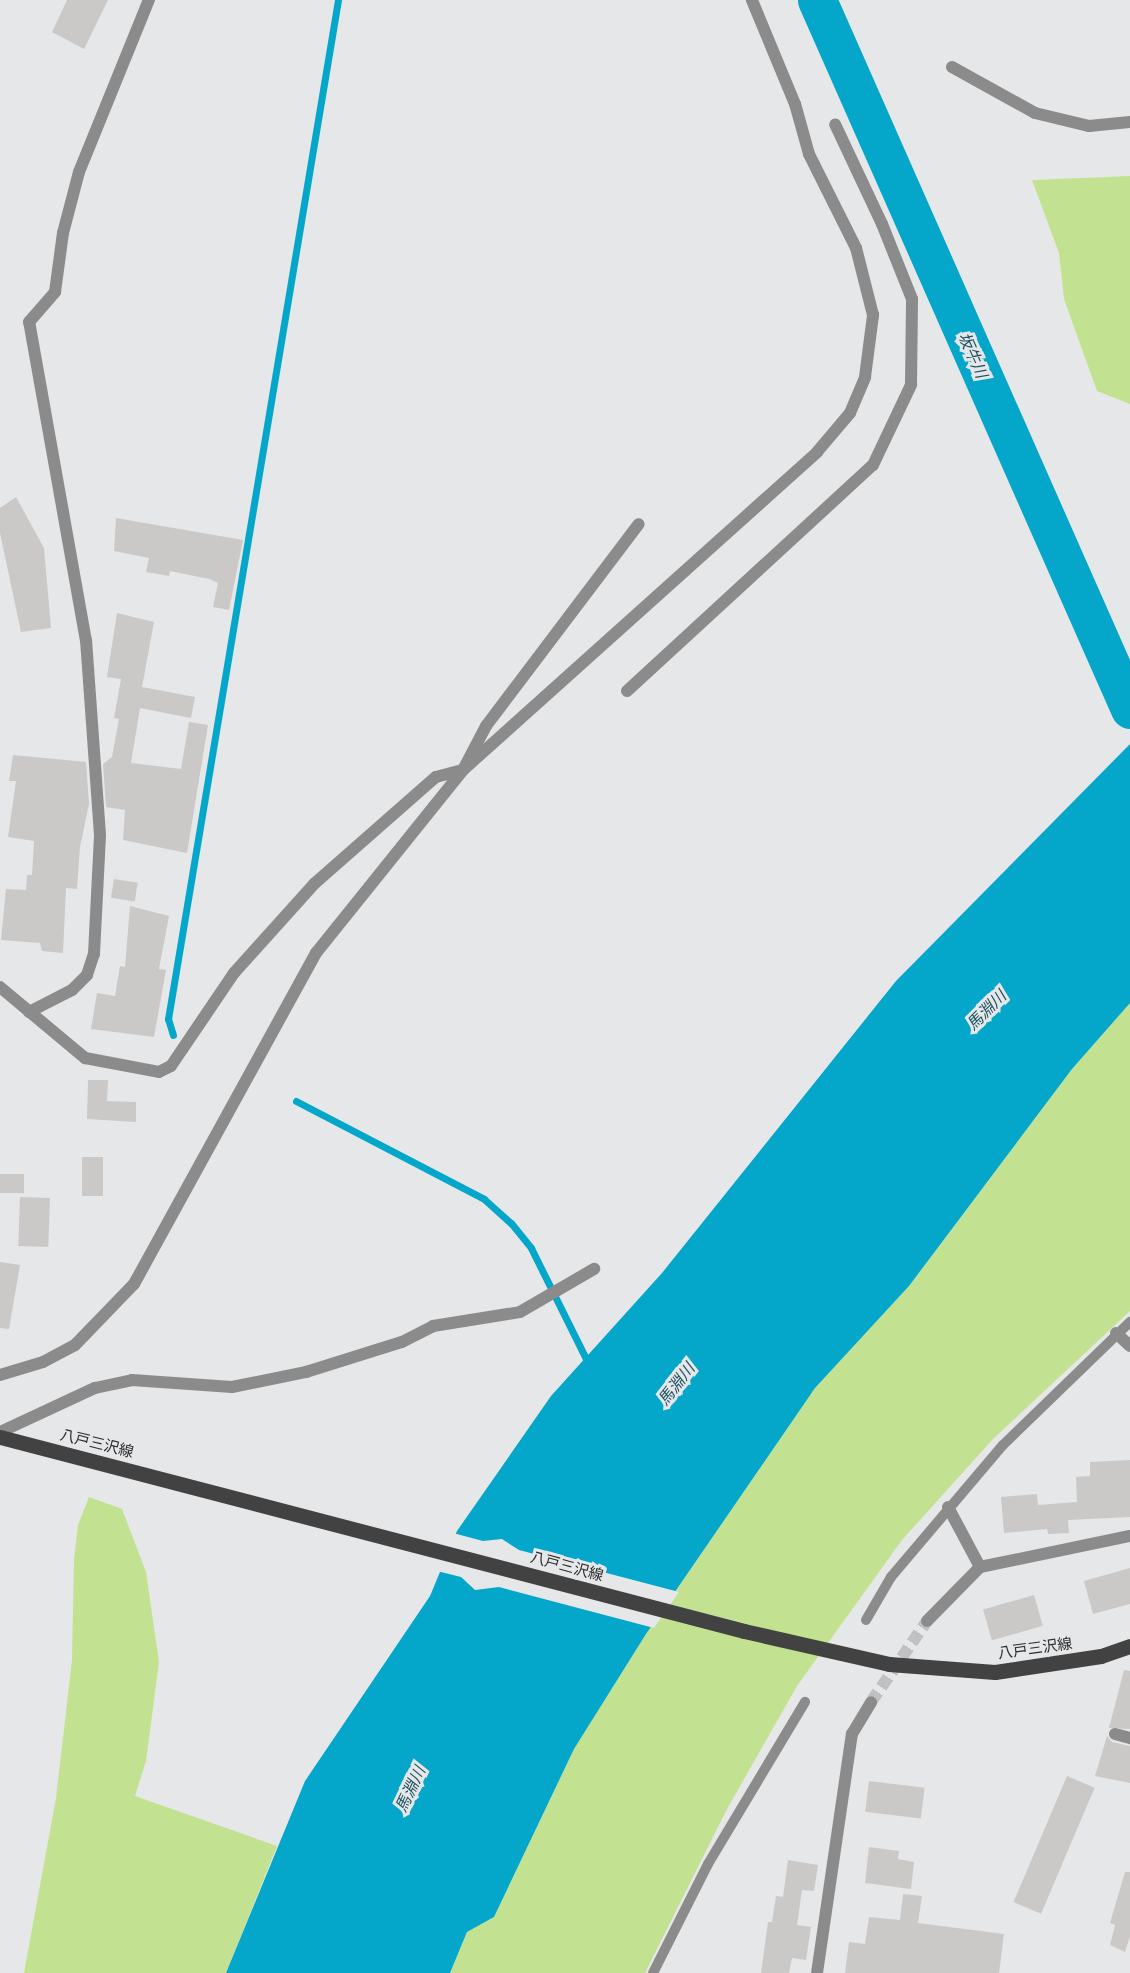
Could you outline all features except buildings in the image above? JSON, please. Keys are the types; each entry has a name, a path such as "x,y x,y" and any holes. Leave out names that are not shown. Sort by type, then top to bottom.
{"main road":[{"name":"八戸三沢線","path":"0,1437 889,1664 995,1672 1101,1656 1130,1646"}],"street":[{"path":"29,1012 72,990 87,975 94,954 100,835 86,641 30,322 56,292 63,233 79,172 149,0"},
{"path":"0,1375 43,1362 75,1345 134,1284 316,953 463,770 817,452 850,413 866,377 873,315 856,248 809,154 795,104 752,0"},
{"path":"952,67 1035,113 1089,126 1130,122"},
{"path":"627,691 873,465 911,385 912,299 882,224 835,124"},
{"path":"0,987 85,1058 159,1072 171,1066 234,973 314,884 436,777 463,770 486,726 639,524"},
{"path":"0,1432 95,1388 132,1380 232,1387 306,1372 402,1342 433,1326 520,1312 594,1269"},
{"path":"1116,1333 1130,1346"},
{"path":"948,1507 980,1567"},
{"path":"927,1621 980,1567 1130,1536"},
{"path":"817,1973 852,1734 871,1702"},
{"path":"1115,1734 1130,1738"}],"lane":[{"path":"866,1620 891,1577 948,1507 1003,1445 1116,1333 1130,1322"},
{"path":"653,1973 708,1864 805,1702"}],"green space":[{"path":"1130,176 1130,404 1097,391 1064,299 1059,253 1032,180"},
{"path":"1130,1003 1130,1311 993,1439 902,1540 797,1686 726,1811 645,1973 450,1973 467,1932 494,1917 574,1749 646,1634 815,1388 909,1286 1072,1069"},
{"path":"89,1497 122,1509 146,1572 159,1662 146,1761 135,1796 277,1846 226,1973 24,1973 56,1798 72,1660 74,1560 78,1525"}],"water":[{"name":"馬淵川","path":"1130,744 1130,1003 1072,1069 909,1286 815,1388 646,1634 574,1749 494,1917 467,1932 450,1973 226,1973 305,1781 430,1596 457,1531 551,1396 662,1273 896,981"}],"pier":[{"path":"453,1533 483,1541 502,1539 519,1550 679,1592 654,1628 499,1587 475,1590 461,1577 437,1571"}],"waterway":[{"path":"173,1035 168,1019 338,0"},
{"name":"坂牛川","path":"817,0 1130,709"},
{"path":"296,1101 484,1199 511,1223 531,1248 589,1365"}],"tunnel":[{"path":"871,1702 927,1621"}]}
